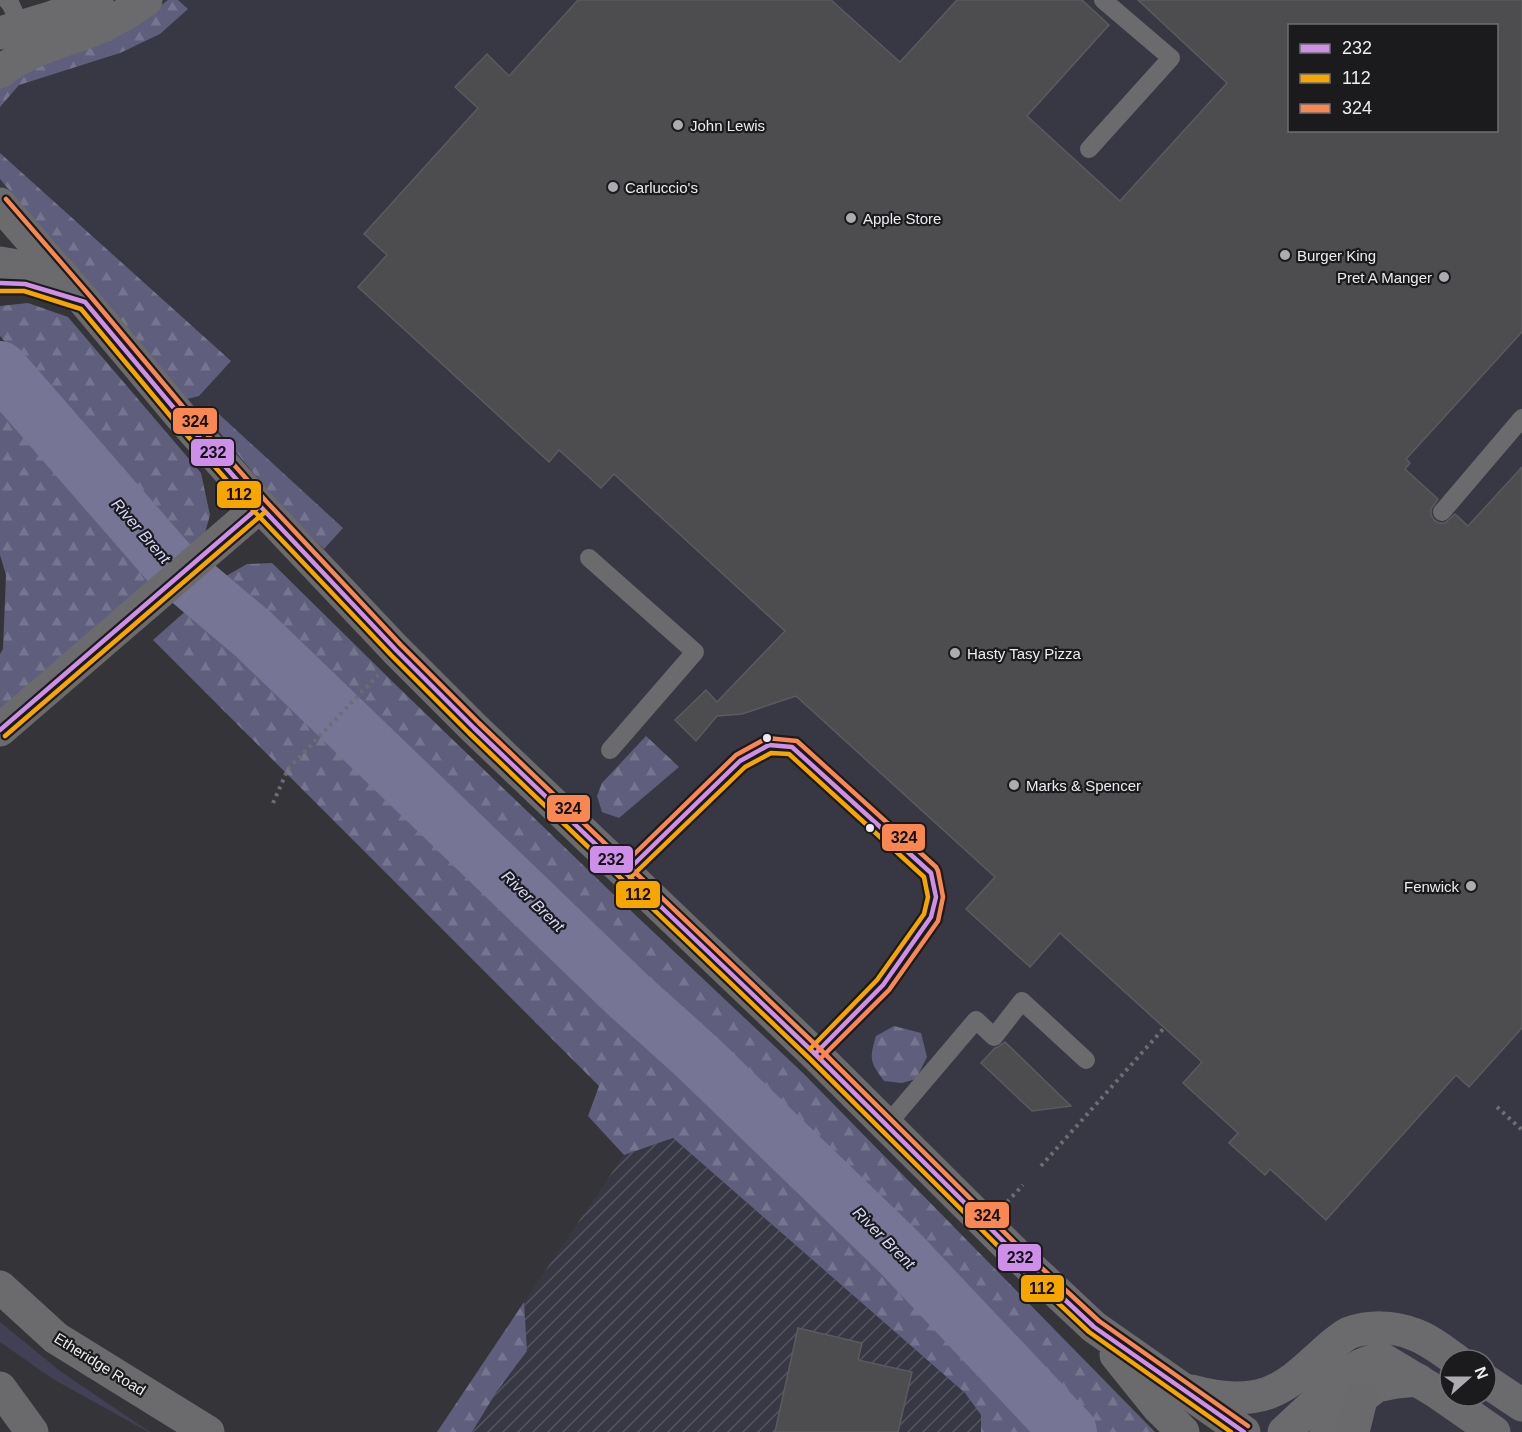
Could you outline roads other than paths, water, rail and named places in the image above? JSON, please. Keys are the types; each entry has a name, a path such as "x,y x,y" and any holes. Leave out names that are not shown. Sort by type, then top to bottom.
{"highway":[{"path":"0,1388 32,1432"},
{"path":"1353,1432 1360,1399"},
{"path":"0,1423 14,1432"}],"street":[{"path":"16,28 97,0"},
{"path":"16,28 105,25 146,0"},
{"path":"0,72 11,63 16,28"},
{"path":"0,204 260,506 396,650 474,728 815,1054 1094,1328 1157,1406 1183,1432"},
{"path":"0,263 30,268 86,302"},
{"path":"0,283 25,284 86,302"},
{"path":"0,730 260,506"},
{"name":"Etheridge Road","path":"0,1287 56,1338 208,1432"},
{"path":"1094,1328 1244,1432"},
{"path":"1253,1432 1260,1414 1295,1378 1348,1334 1370,1328 1390,1328 1412,1333 1438,1348"},
{"path":"1284,1432 1344,1376 1368,1361 1382,1359 1418,1380 1494,1432"},
{"path":"1183,1389 1210,1396 1250,1397 1267,1393 1295,1378"},
{"path":"1326,1432 1332,1421 1376,1386 1418,1380"},
{"path":"1498,1389 1522,1405"}],"lane":[{"path":"1089,149 1172,58 1103,0"},
{"path":"1442,512 1522,418"},
{"path":"589,558 695,652 610,750"},
{"path":"625,873 740,761 769,745 792,747 931,873 936,897 931,917 883,985 815,1054"},
{"path":"886,1126 976,1020 994,1037 1022,1001 1086,1060"}],"waterway":[{"name":"River Brent","path":"0,369 170,564 253,634 627,994 696,1056 900,1253 1069,1432"}],"place":[{"name":"John Lewis","path":"678,125"},
{"name":"Carluccio's","path":"613,187"},
{"name":"Apple Store","path":"851,218"},
{"name":"Burger King","path":"1285,255"},
{"name":"Pret A Manger","path":"1444,277"},
{"name":"Hasty Tasy Pizza","path":"955,653"},
{"name":"Marks & Spencer","path":"1014,785"},
{"name":"Fenwick","path":"1471,886"}]}
